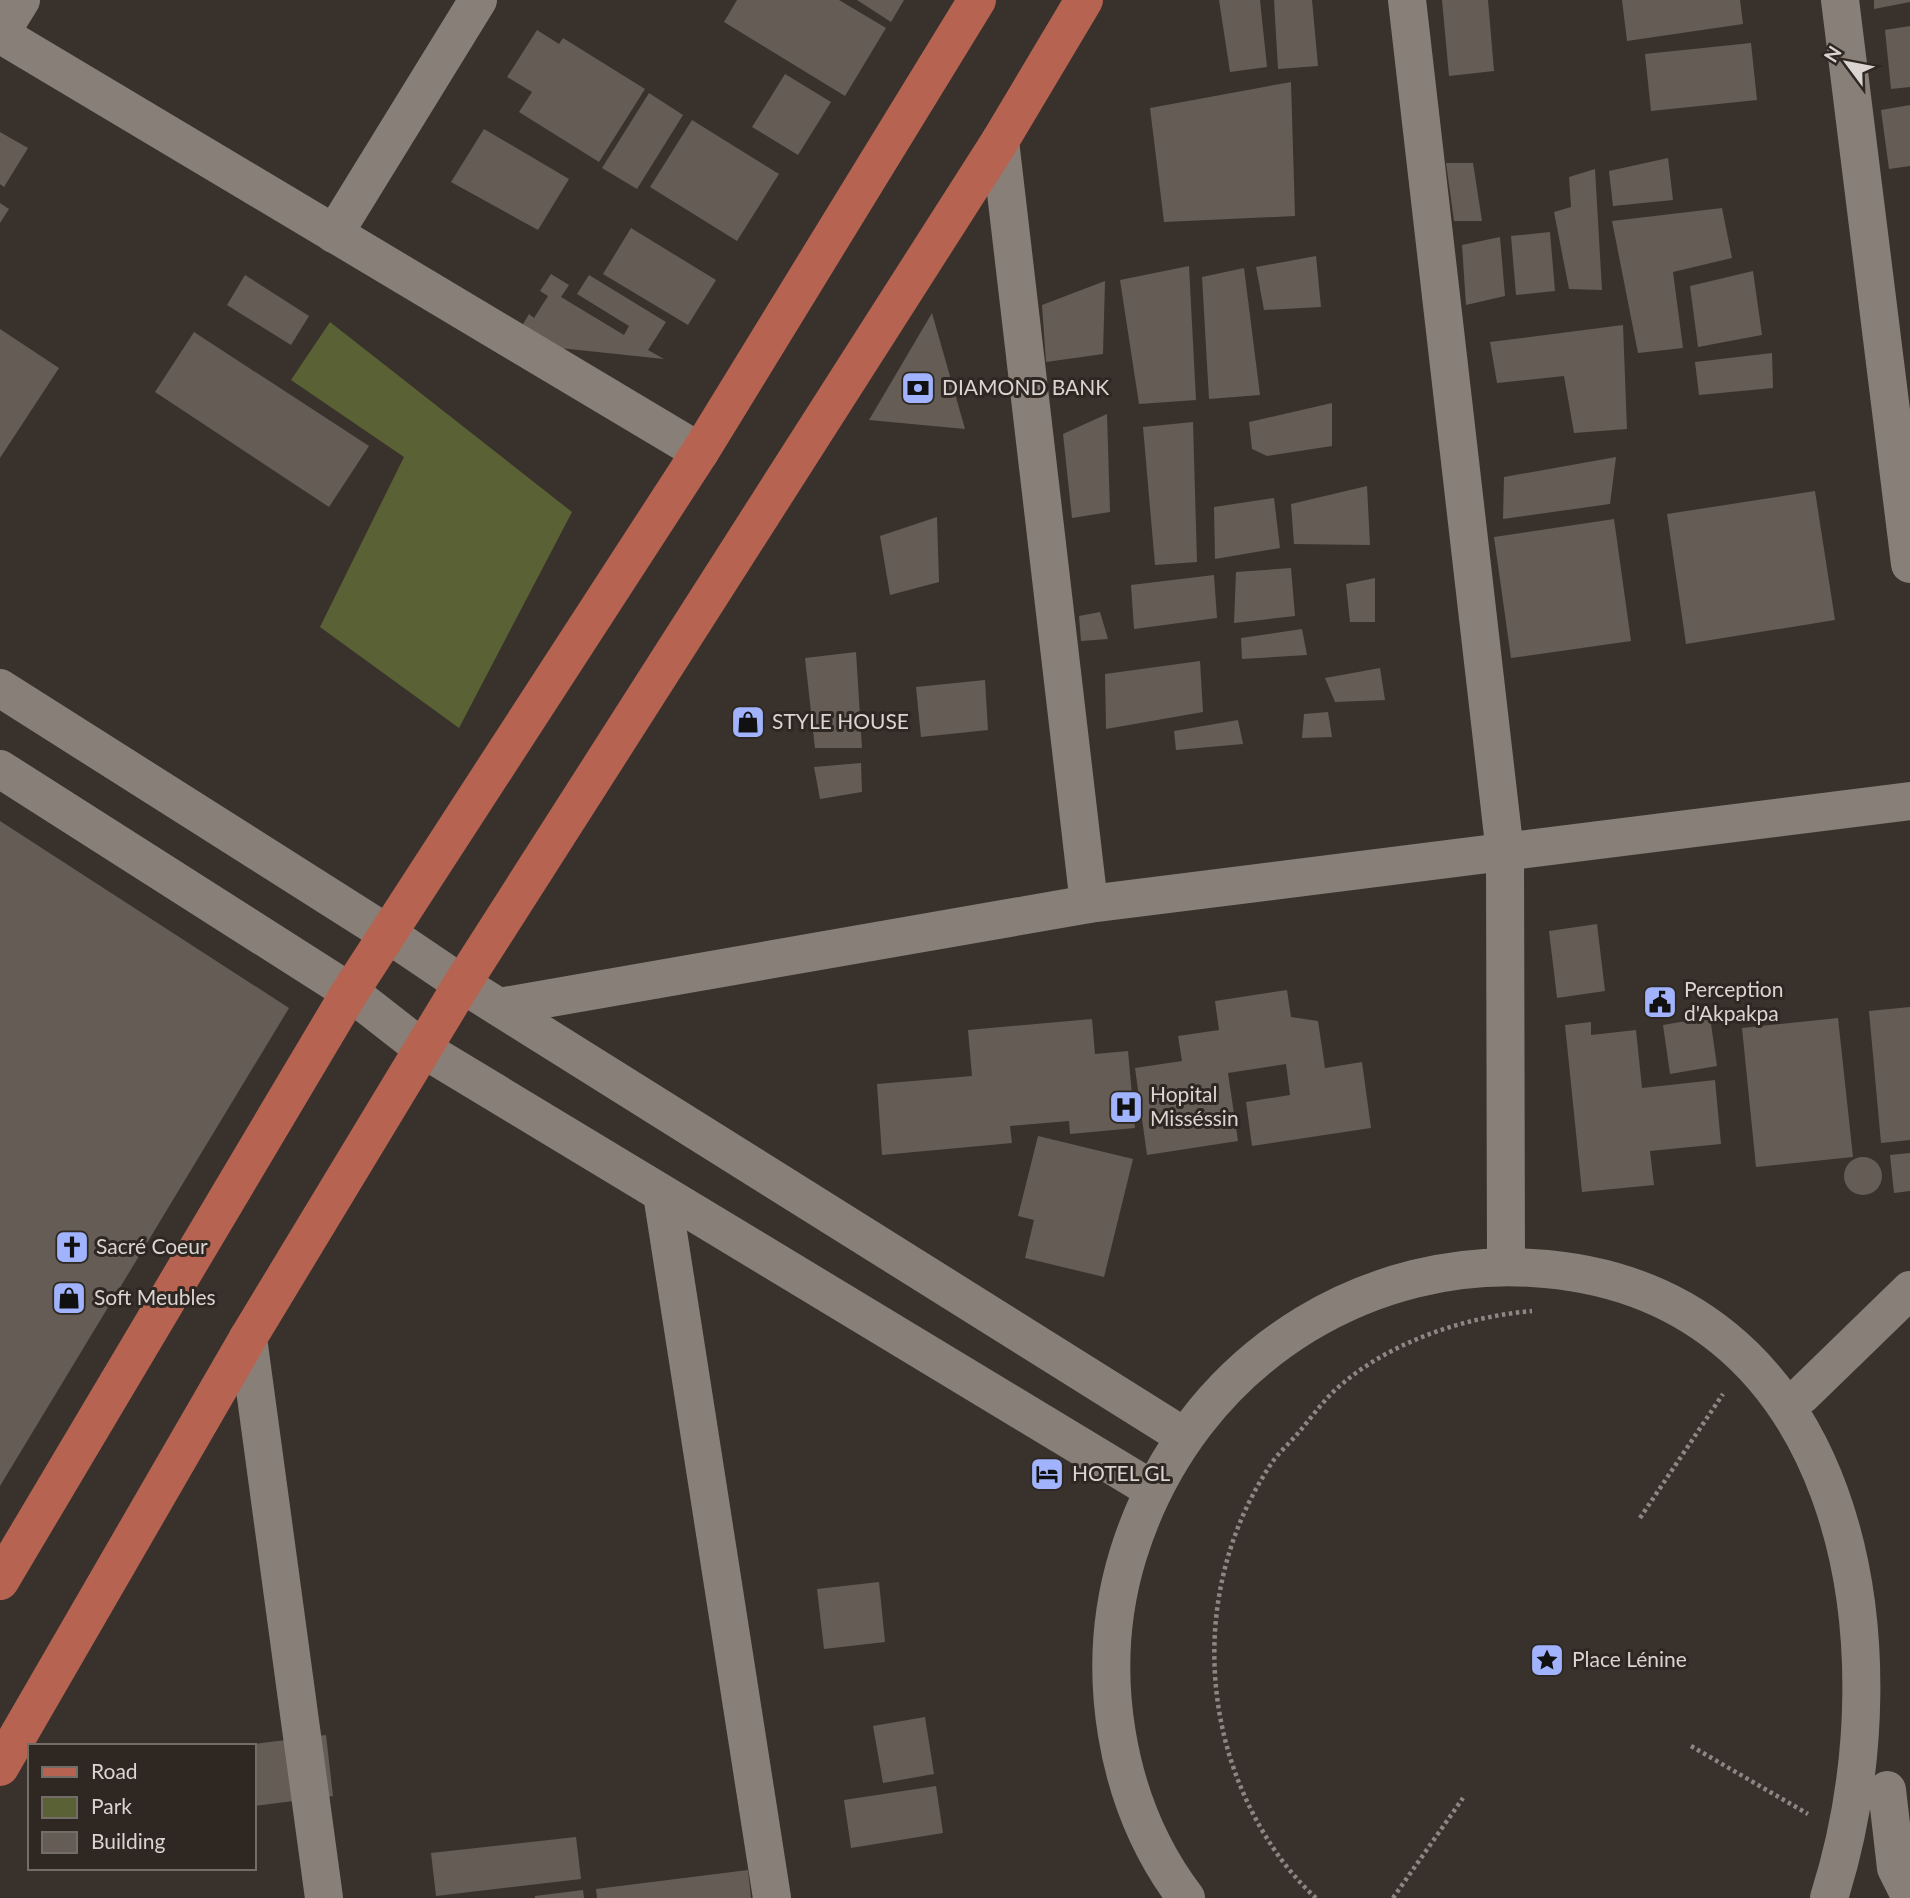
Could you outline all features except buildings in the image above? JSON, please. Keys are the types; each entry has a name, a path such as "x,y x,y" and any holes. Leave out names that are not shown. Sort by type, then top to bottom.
{"main road":[{"path":"2,1572 350,992 701,452 976,0"},
{"path":"0,1768 248,1338 462,984 1000,141 1084,0"}],"street":[{"path":"21,0 0,34 701,452"},
{"path":"334,234 478,0"},
{"path":"1407,0 1505,853 1506,1266"},
{"path":"1840,0 1910,565"},
{"path":"1000,141 1089,904"},
{"path":"0,688 388,934 462,984 1185,1437"},
{"path":"0,769 350,992 423,1049 1153,1490"},
{"path":"499,1007 1089,904 1910,801"},
{"path":"662,1194 772,1898"},
{"path":"1186,1898 1159,1855 1141,1818 1128,1779 1112,1698 1115,1616 1122,1575 1153,1490 1203,1412 1258,1357 1322,1314 1357,1298 1430,1275 1468,1269 1506,1266 1561,1270 1616,1280 1668,1298 1717,1325 1751,1349 1802,1395 1828,1426 1863,1483"},
{"path":"1802,1395 1910,1290"},
{"path":"248,1338 324,1898"},
{"path":"1829,1898 1861,1847 1878,1810 1890,1771 1896,1868 1910,1896"}],"path":[{"path":"1316,1898 1280,1857 1255,1817 1235,1775 1222,1730 1215,1684 1213,1637 1219,1591 1230,1546 1248,1502 1272,1462 1334,1392 1371,1364 1412,1341 1456,1324 1502,1314 1536,1311"},
{"path":"1640,1518 1727,1387"},
{"path":"1691,1746 1819,1820"},
{"path":"1393,1898 1463,1798"}],"green space":[{"path":"330,322 572,512 459,728 320,627 404,457 291,380"}],"place":[{"name":"DIAMOND BANK","path":"918,388"},
{"name":"STYLE HOUSE","path":"748,722"},
{"name":"Perception d'Akpakpa","path":"1660,1002"},
{"name":"Hopital Misséssin","path":"1126,1107"},
{"name":"Sacré Coeur","path":"72,1247"},
{"name":"Soft Meubles","path":"69,1298"},
{"name":"HOTEL GL","path":"1047,1474"},
{"name":"Place Lénine","path":"1547,1660"}]}
